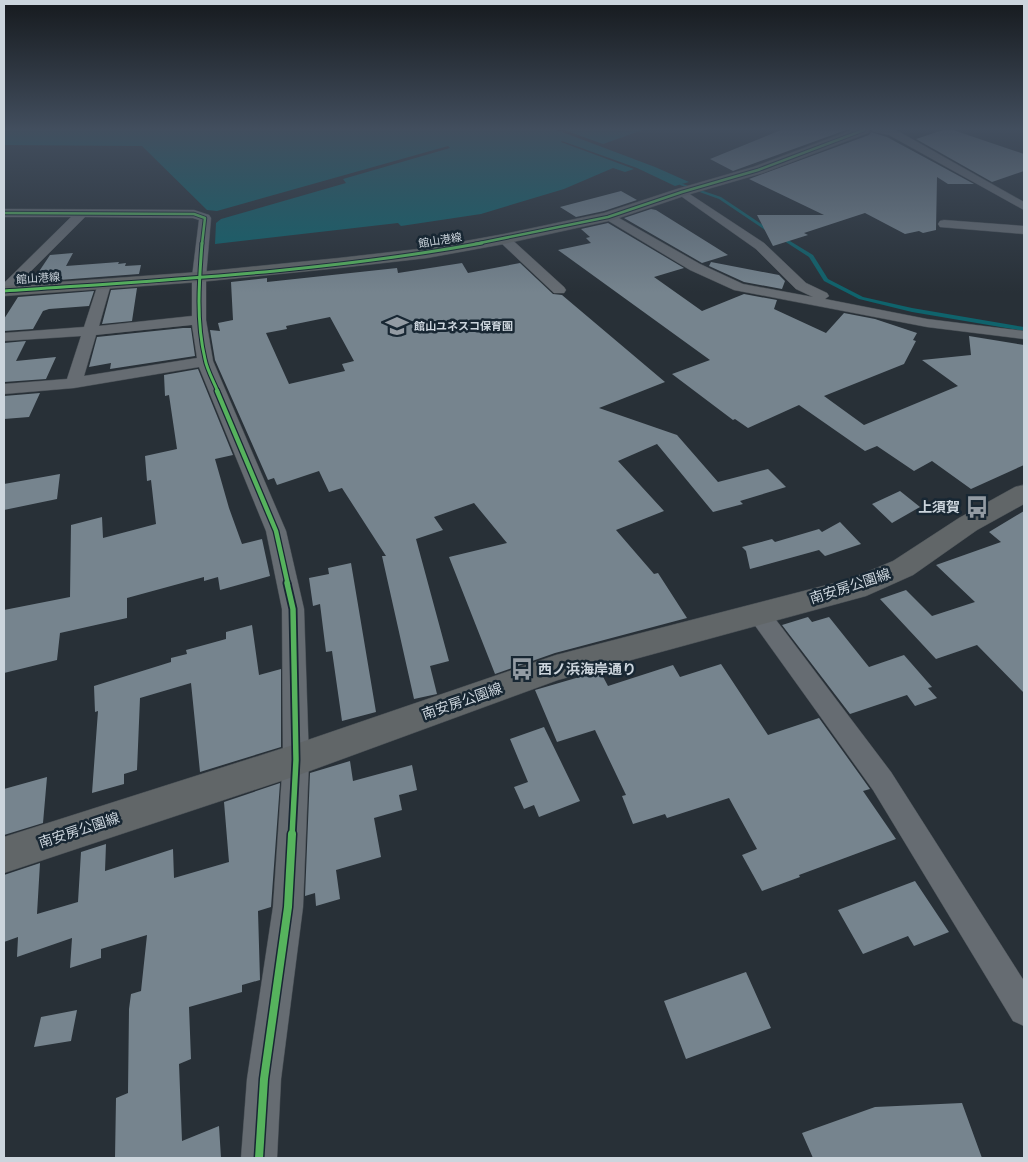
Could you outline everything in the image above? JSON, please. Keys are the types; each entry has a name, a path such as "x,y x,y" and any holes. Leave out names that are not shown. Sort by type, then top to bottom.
{"main road":[{"name":"館山港線","path":"4,290 200,277 427,253 504,240 608,216 709,184"},
{"name":"南安房公園線","path":"4,854 296,760 556,668 856,588 903,568 968,524 1024,493"}],"street":[{"path":"984,184 1024,207"},
{"path":"684,192 760,246 801,286 841,305"},
{"path":"4,213 194,214 205,218 200,277 199,320 205,361 265,504 278,541 293,609 296,760 288,907 264,1079 259,1158"},
{"path":"4,290 81,214"},
{"path":"608,216 695,267 738,287 841,305 927,323 1024,335"},
{"path":"944,224 1024,230"},
{"path":"504,240 559,290"},
{"path":"74,382 104,284"},
{"path":"4,337 199,320"},
{"path":"4,390 74,382 205,361"},
{"path":"759,614 882,780 1024,1010"}],"water":[{"path":"181,184 312,184 217,211 207,210"},
{"path":"342,184 575,184 481,214 401,226 398,223 215,244 216,223 221,219"}],"building":[{"path":"760,184 937,184 936,230 923,233 919,231 905,234 865,213 804,233 808,235 773,246 757,215 824,215"},
{"path":"621,191 637,200 604,211 576,217 560,207"},
{"path":"651,209 656,210 728,255 702,263 624,218"},
{"path":"608,223 684,268 654,277 702,311 744,294 777,300 774,309 826,333 844,313 875,319 917,333 913,340 916,341 904,364 824,396 864,425 958,386 922,360 971,355 969,336 1024,345 1024,465 971,489 932,461 914,471 877,446 865,451 799,405 748,428 735,419 733,420 672,374 710,360 558,250 591,243 586,238 590,237 581,229"},
{"path":"73,253 66,266 119,262 118,264 126,263 125,266 141,265 139,274 32,282 50,255"},
{"path":"711,262 779,275 785,281 782,289 744,282 709,266"},
{"path":"462,263 468,273 520,263 553,294 562,295 665,382 599,408 677,435 718,482 768,469 786,487 740,501 743,504 713,512 657,444 618,461 664,511 616,530 654,574 658,573 687,618 555,653 495,674 449,557 507,543 474,503 434,517 443,530 416,539 449,661 430,666 437,694 414,699 382,556 386,556 342,488 329,492 319,471 277,485 274,478 268,480 215,360 210,330 220,331 218,323 233,320 231,282 267,278 267,282 397,268 398,273","holes":["330,317 354,361 342,364 345,371 289,384 266,333 287,329 286,326"]},
{"path":"137,288 132,321 102,324 111,290"},
{"path":"94,291 89,306 49,309 43,311 33,329 4,331 4,319 18,297"},
{"path":"191,328 195,356 110,369 111,363 89,367 97,337"},
{"path":"26,341 16,361 56,357 46,379 4,382 4,343"},
{"path":"198,369 233,455 215,459 229,508 242,544 262,539 270,576 220,590 218,577 204,581 204,577 127,598 127,618 60,633 57,660 4,673 4,610 70,597 71,525 102,517 103,538 156,524 151,480 147,481 145,456 177,449 169,395 165,396 164,375"},
{"path":"40,393 29,417 4,419 4,396"},
{"path":"60,474 57,499 4,510 4,484"},
{"path":"900,491 920,507 892,523 872,504"},
{"path":"1024,511 1024,693 977,645 936,659 880,599 906,590 932,616 975,602 936,565 1001,542 989,532"},
{"path":"840,522 861,544 825,556 819,550 750,569 746,551 742,547 772,539 775,542 819,529 822,532"},
{"path":"351,563 376,712 342,721 332,651 326,652 320,604 313,606 309,578 329,574 328,568"},
{"path":"808,617 812,622 829,617 869,667 904,655 932,687 928,688 937,698 915,706 907,695 850,714 782,625"},
{"path":"252,625 259,675 281,669 281,747 200,772 191,683 140,698 137,770 124,774 124,784 92,793 98,711 95,712 94,686 171,662 171,658 187,654 186,650 226,639 226,632"},
{"path":"721,664 768,735 819,718 870,789 863,791 896,839 799,875 800,877 762,891 742,855 757,849 729,798 667,818 665,814 633,824 622,796 626,795 595,730 557,742 535,690 600,671 608,686 673,665 680,677"},
{"path":"544,727 580,801 539,817 534,805 524,809 514,787 528,782 510,739"},
{"path":"350,761 353,781 412,765 417,790 399,795 402,810 374,818 381,857 336,870 340,899 316,906 315,893 305,896 310,773"},
{"path":"47,777 43,823 4,835 4,789"},
{"path":"280,783 271,907 258,911 260,980 242,985 242,992 189,1007 191,1059 179,1064 182,1141 219,1126 221,1158 115,1158 116,1098 128,1093 129,1009 131,994 141,991 147,935 101,949 101,958 70,968 72,938 17,957 18,937 4,942 4,875 40,863 37,914 78,902 81,852 106,844 105,871 173,849 174,878 229,862 224,802"},
{"path":"915,881 949,932 914,946 908,936 863,954 838,910"},
{"path":"746,972 771,1028 686,1059 664,1001"},
{"path":"77,1010 71,1041 34,1047 41,1017"},
{"path":"962,1103 982,1158 813,1158 802,1133 875,1107"}],"waterway":[{"path":"682,184 720,198 770,231"},
{"path":"780,236 811,256 826,280 861,298 912,310 1024,329"}],"cycle path":[{"path":"4,291 199,277 427,253 608,217 709,184"},
{"path":"4,213 194,214 205,218 199,277 199,320 205,361 276,531 293,609 296,760 288,907 264,1079 259,1158"}],"place":[{"name":"館山ユネスコ保育園","path":"397,326"},
{"name":"上須賀","path":"977,507"},
{"name":"西ノ浜海岸通り","path":"522,669"}]}
